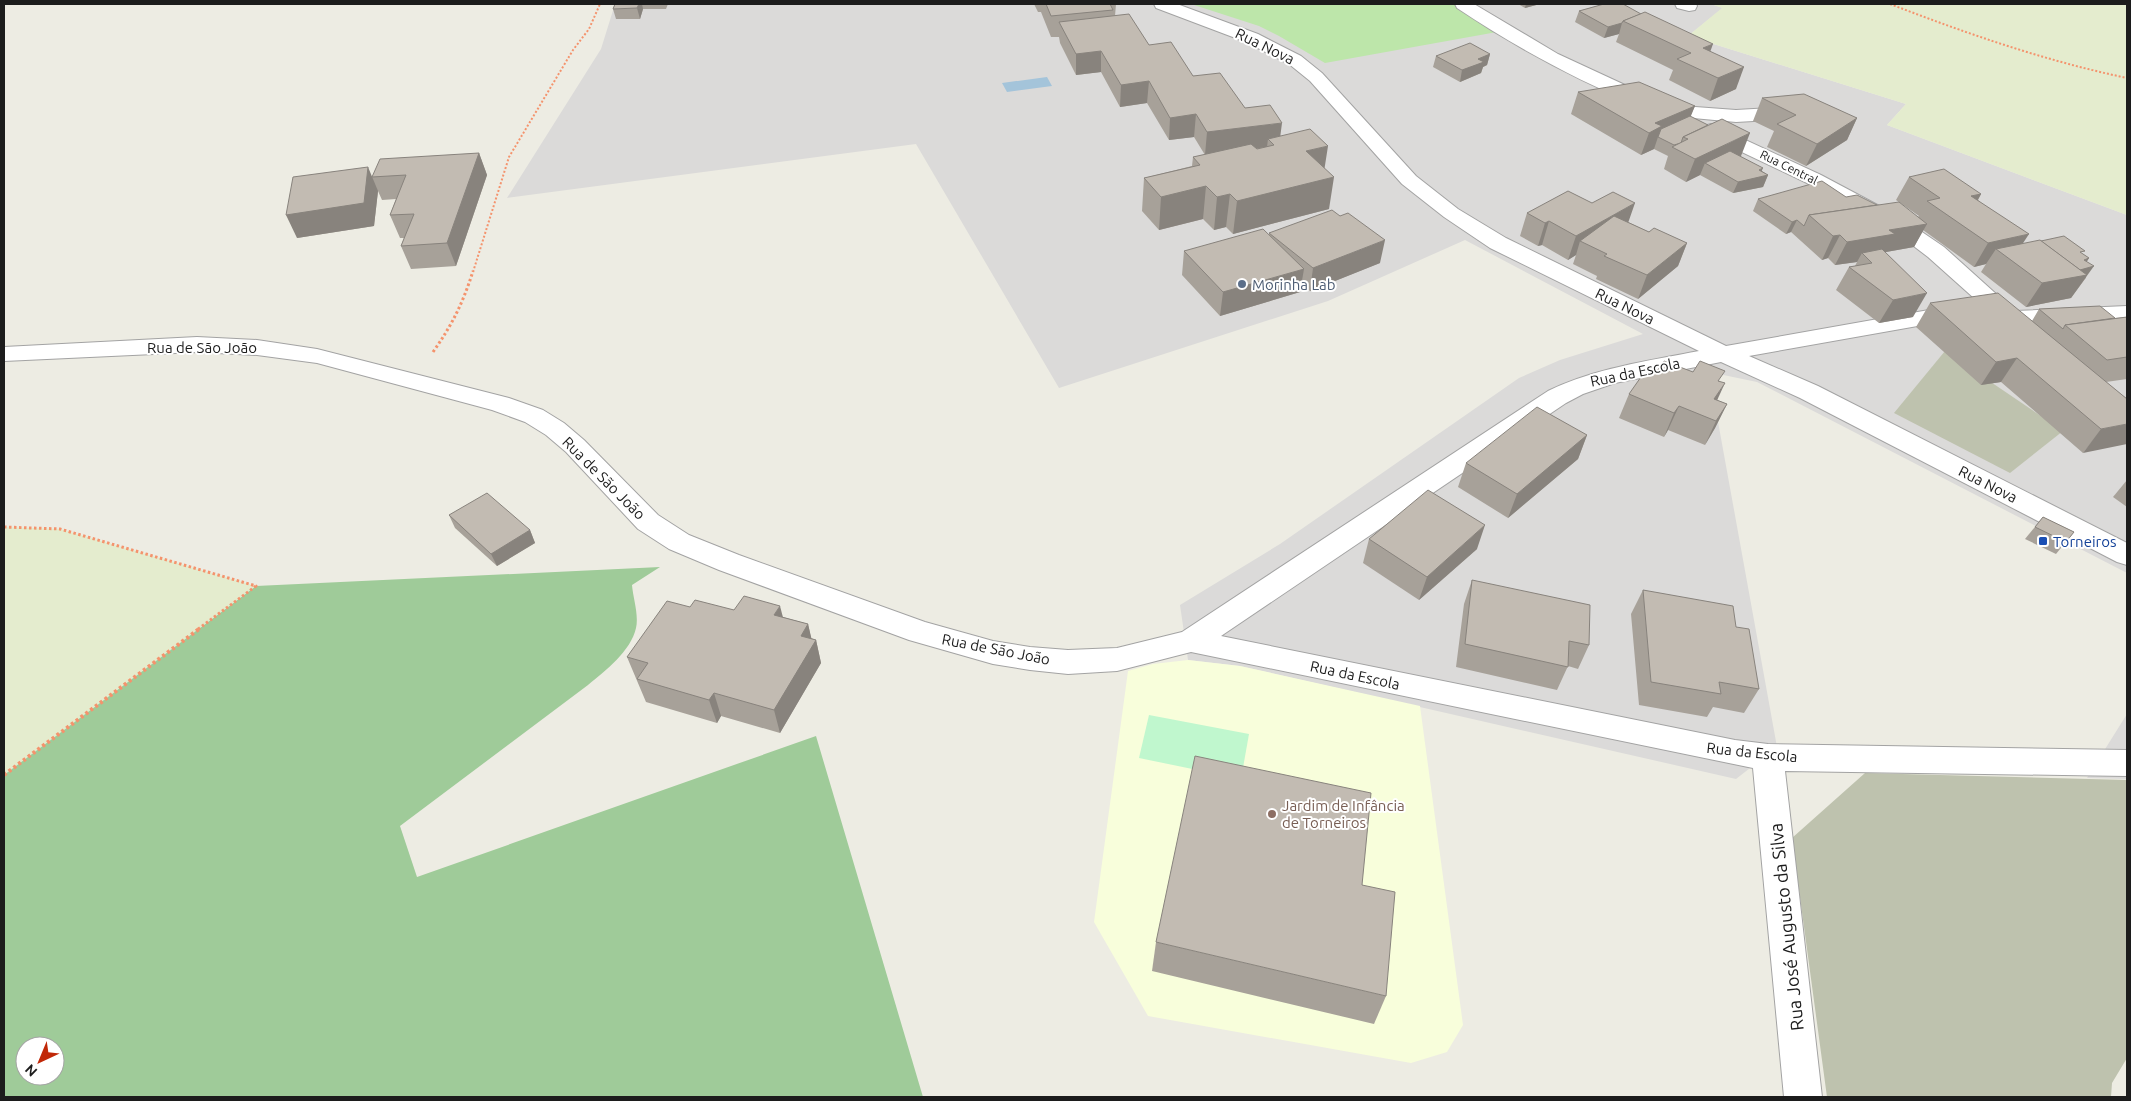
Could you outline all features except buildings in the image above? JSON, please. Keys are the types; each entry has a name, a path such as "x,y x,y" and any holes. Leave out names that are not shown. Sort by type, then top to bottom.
{"street":[{"name":"Rua Nova","path":"1162,4 1252,38 1276,49 1304,67 1326,88 1409,180 1443,208 1473,228 1536,263 1724,354 1809,392 2127,555"},
{"name":"Rua Central","path":"1463,4 1546,54 1616,88 1744,145 1893,221 1936,252 2028,335"},
{"path":"1668,111 1736,116 1805,112"},
{"name":"Rua da Escola","path":"1191,641 1570,390 1582,384 1609,376 1724,354 2002,311 2127,313"},
{"name":"Rua de São João","path":"4,354 172,345 227,345 286,350 500,404 534,416 556,430 575,446 648,522 679,542 912,630 967,646 1062,661 1107,661 1191,641"},
{"name":"Rua da Escola","path":"1191,641 1683,744 1768,757 2127,763"},
{"name":"Rua José Augusto da Silva","path":"1768,757 1803,1097"}],"path":[{"path":"413,382 454,321 465,297 508,157 573,50 589,29 600,4"},
{"path":"1890,4 2032,56 2127,78"},
{"path":"4,528 60,530 256,586 4,775"}],"shaded area":[{"path":"615,4 1711,4 1723,8 1688,36 1906,104 1887,125 2127,215 2127,573 1757,382 1709,372 1777,747 1736,779 1240,666 1188,660 1180,605 1280,544 1519,378 1560,360 1643,334 1465,240 1328,301 1059,388 916,144 507,198 601,49"},
{"path":"1711,4 2127,4 2127,215 1887,125 1906,104 1688,36 1722,8"},
{"path":"1945,351 2063,431 2010,473 1894,413"},
{"path":"4,527 60,529 256,586 4,775"},
{"name":"Jardim de Infância de Torneiros","path":"1188,660 1240,666 1420,706 1463,1025 1447,1052 1411,1063 1148,1016 1094,922 1128,671 1153,664"},
{"path":"2127,714 2127,779 2087,778"},
{"path":"1149,715 1249,734 1241,779 1139,758"},
{"path":"1865,773 2127,780 2127,1058 2112,1083 2111,1097 1827,1097 1792,838"}],"green space":[{"path":"1191,4 1453,4 1497,32 1325,63 1259,26"},
{"path":"660,567 632,585 636,628 629,645 616,660 588,685 400,826 417,877 816,736 923,1097 4,1097 4,775 256,586"}],"water":[{"path":"1047,77 1052,86 1007,92 1002,83"}],"place":[{"name":"Morinha Lab","path":"1242,284"},
{"name":"Torneiros","path":"2043,541"},
{"name":"Jardim de Infância de Torneiros","path":"1272,814"}]}
